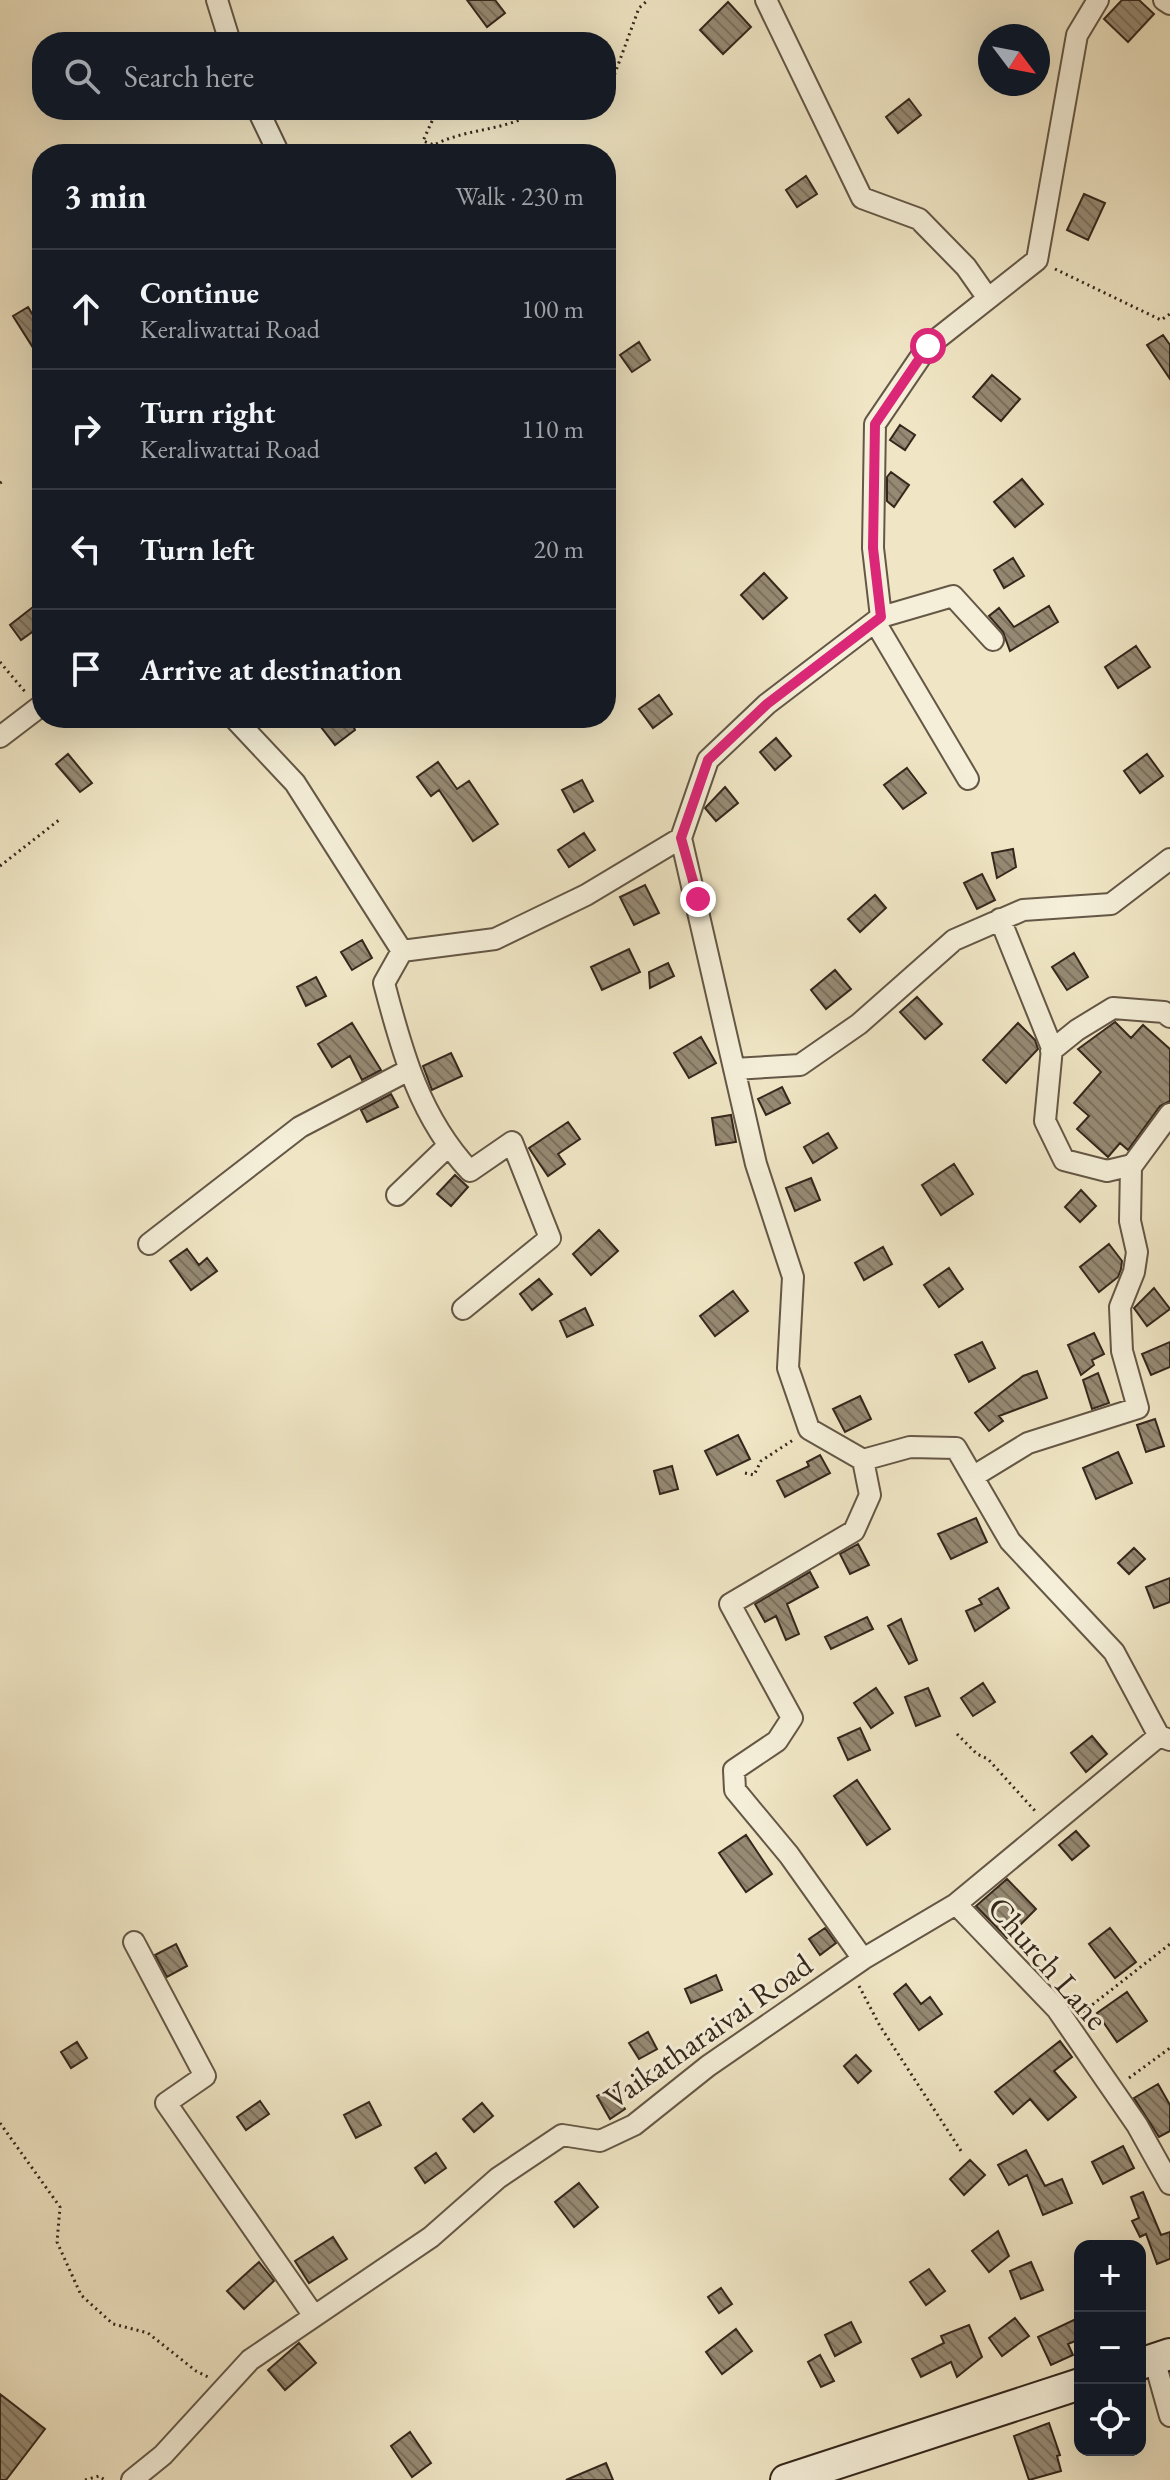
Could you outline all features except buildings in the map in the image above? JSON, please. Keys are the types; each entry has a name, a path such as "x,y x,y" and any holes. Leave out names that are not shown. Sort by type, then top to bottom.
{"street":[{"path":"217,0 227,32"},
{"path":"766,0 862,198 919,219 966,267 987,297"},
{"path":"968,779 878,620 873,548 875,424 928,346 1037,260 1077,35 1098,0"},
{"path":"1164,0 1170,4"},
{"path":"263,120 274,144"},
{"path":"993,640 953,596 878,620 767,704 708,760 681,838 756,1164 793,1277 788,1368 809,1429 863,1460 910,1447 956,1448 1010,1541 1114,1652 1164,1738"},
{"path":"0,737 32,713"},
{"path":"243,728 295,783 402,951"},
{"path":"402,951 495,939 586,895 681,838"},
{"path":"734,1069 800,1065 859,1024 954,940 1023,910 1111,904 1170,859"},
{"path":"1000,919 1051,1051 1045,1121 1064,1160 1107,1171 1132,1165"},
{"path":"402,951 384,983 407,1071 447,1147 470,1171 512,1142 550,1238 463,1309"},
{"path":"1051,1051 1077,1030 1113,1008 1164,1012 1170,1017"},
{"path":"149,1244 300,1127 407,1071"},
{"path":"974,1476 1028,1443 1138,1408 1122,1351 1120,1307 1134,1272 1137,1252 1130,1221 1132,1165 1170,1114"},
{"path":"397,1195 447,1147"},
{"path":"856,1964 789,1855 735,1790 734,1770 777,1741 792,1718 730,1604 854,1531 870,1495 863,1460"},
{"name":"Vaikatharaivai Road","path":"132,2480 163,2455 250,2360 431,2237 498,2178 562,2135 600,2141 634,2125 708,2066 856,1964 956,1904 1164,1738"},
{"name":"Church Lane","path":"956,1904 1068,2025 1113,2090 1170,2184"},
{"path":"134,1942 205,2076 166,2103 314,2316"},
{"path":"1155,2359 1170,2416"},
{"path":"786,2480 1074,2386"}],"path":[{"path":"616,71 639,8 648,0"},
{"path":"431,144 423,141 432,120"},
{"path":"436,144 457,133 523,120"},
{"path":"1037,260 1161,320 1170,314"},
{"path":"0,483 5,480"},
{"path":"0,662 32,696"},
{"path":"0,866 59,820"},
{"path":"745,1473 754,1475 761,1461 809,1429"},
{"path":"957,1734 977,1754 988,1759 1050,1827"},
{"path":"1068,2025 1170,1944"},
{"path":"856,1964 880,2026 963,2154"},
{"path":"1113,2090 1170,2048"},
{"path":"0,2123 60,2207 57,2242 81,2295 113,2324 148,2333 196,2371 229,2384"},
{"path":"85,2480 99,2476 105,2480"}],"route":[{"path":"698,899 681,838 708,760 767,704 881,617 873,548 875,424 928,346"}]}
